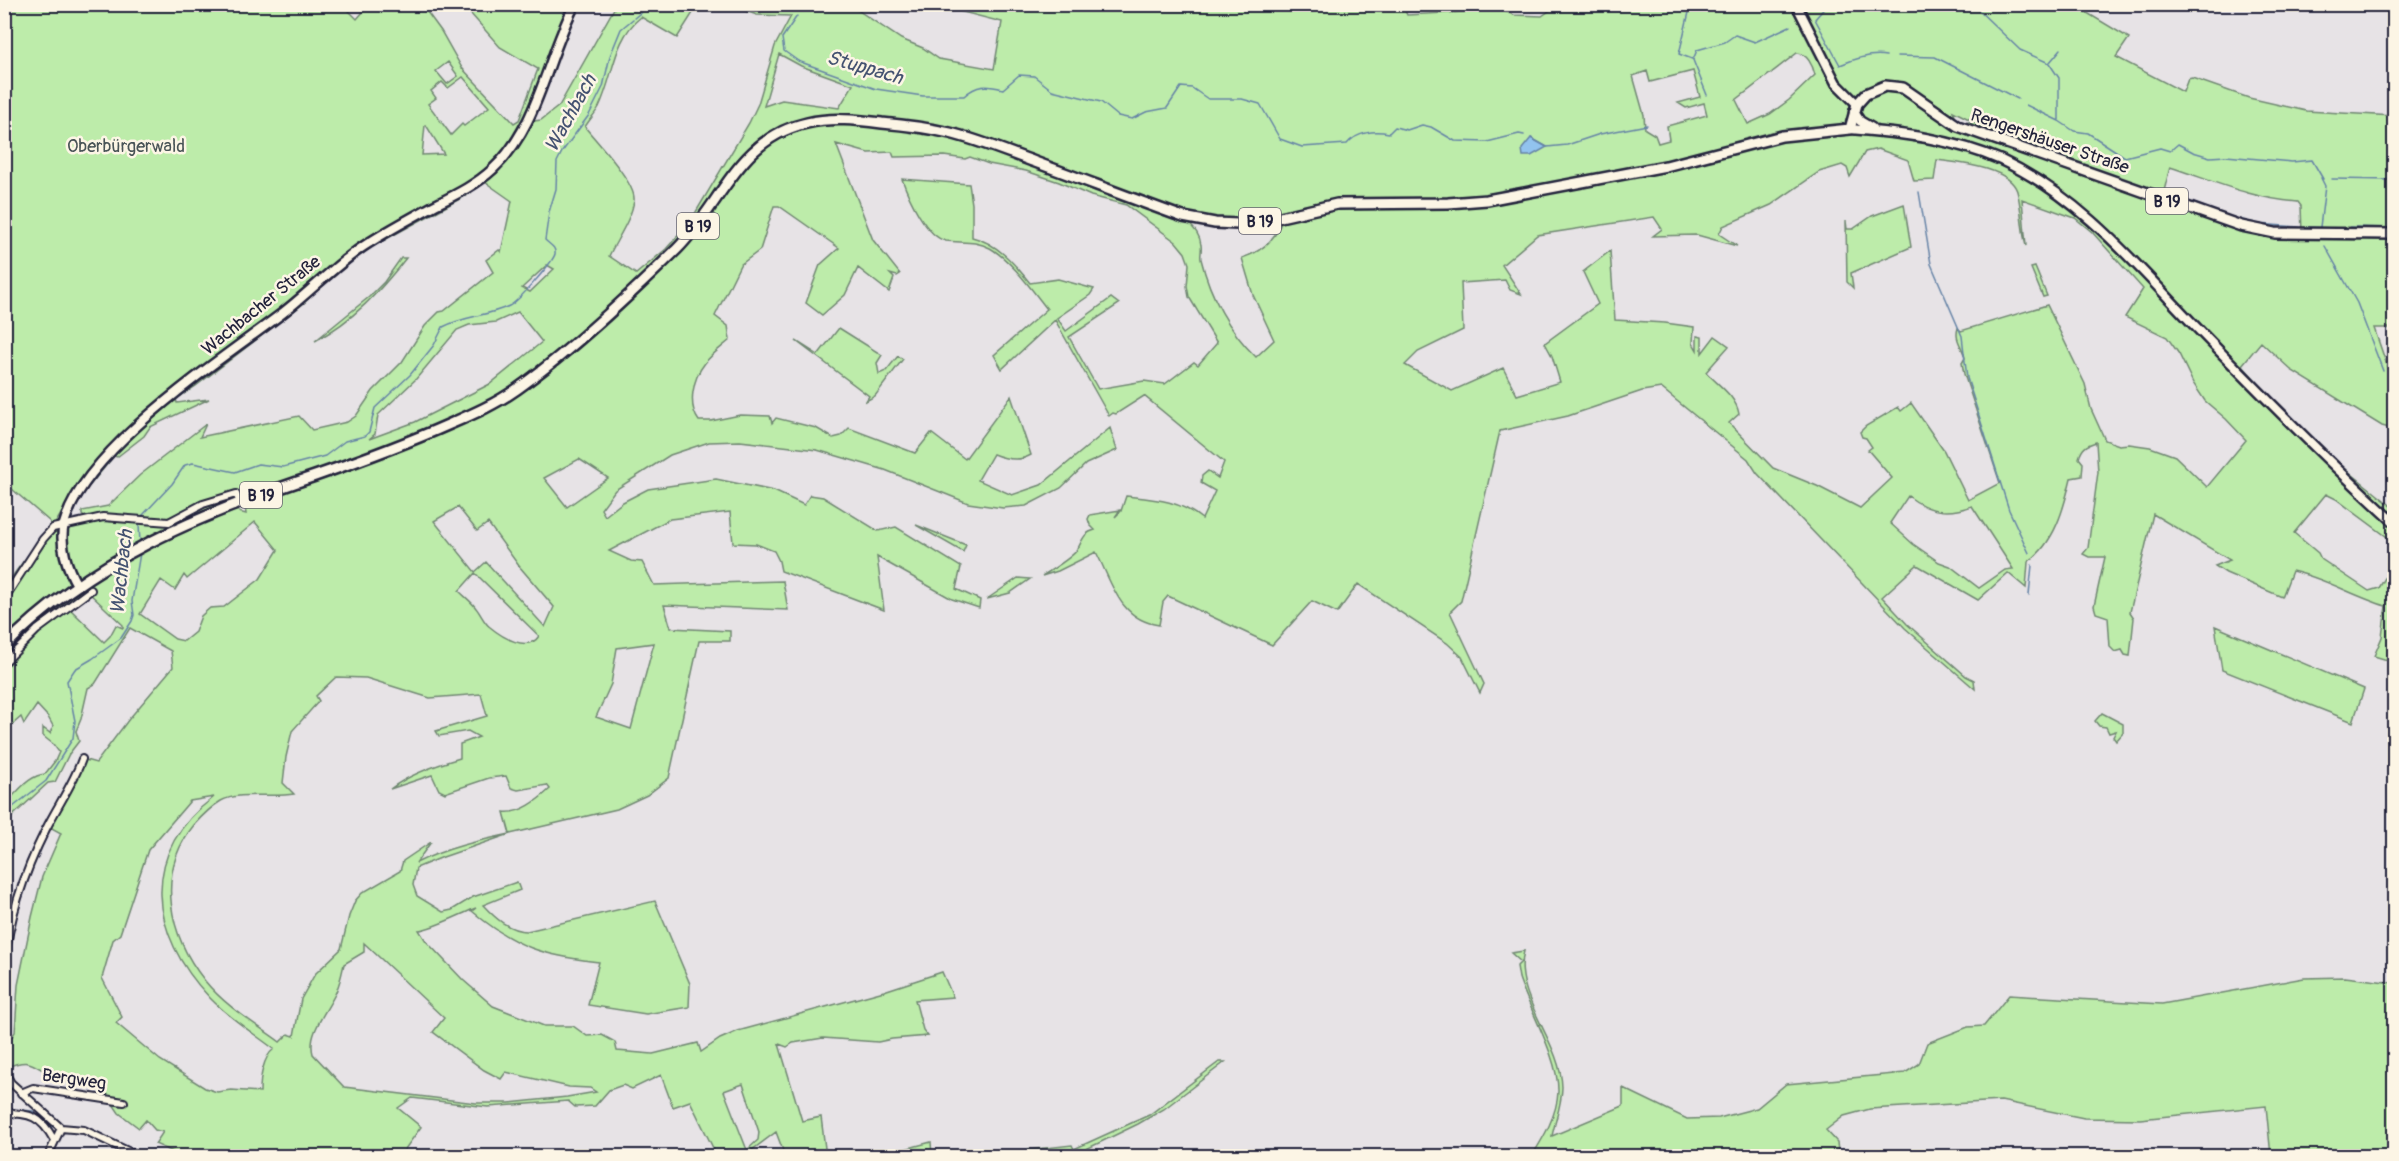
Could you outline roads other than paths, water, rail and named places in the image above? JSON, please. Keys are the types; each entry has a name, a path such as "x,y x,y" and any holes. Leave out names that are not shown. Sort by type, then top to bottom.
{"main road":[{"name":"Rengershäuser Straße","path":"1856,108 1866,94 1878,88 1891,86 1903,88 1958,126 2256,230 2394,234"},
{"path":"1850,129 1856,108"},
{"name":"B 19","path":"4,647 77,585 145,543 175,528 240,502 413,440 493,404 515,390 551,364 677,249 697,228 738,166 757,146 787,129 811,122 849,119 949,133 1183,217 1227,224 1261,221 1337,204 1448,203 1487,200 1666,166 1782,136 1850,129"}],"street":[{"name":"Wachbacher Straße","path":"77,585 67,564 63,538 64,525 79,493 101,462 178,392 283,313 341,262 382,235 470,187 499,163 516,143 527,124 563,27 575,4"},
{"path":"1796,4 1836,83 1856,108 1865,125 1881,132"},
{"path":"1850,129 1910,134 1976,150 2020,170 2057,193 2112,240 2314,447 2394,522"},
{"path":"4,599 43,539 53,528 103,517 169,522 203,504 236,494 240,502"},
{"path":"4,663 37,630 92,590"},
{"path":"4,966 12,915 24,878 45,831 73,783 82,759"},
{"path":"4,1071 11,1083 61,1128 84,1130 138,1156"},
{"name":"Bergweg","path":"21,1093 33,1088 124,1102"},
{"path":"4,1113 28,1113 48,1128 54,1140"},
{"path":"48,1156 61,1128"}],"water":[{"path":"1531,138 1547,147 1531,156 1523,156 1522,149"}],"waterway":[{"name":"Wachbach","path":"142,516 172,484 185,465 193,463 235,472 258,464 283,467 325,456 345,441 365,436 369,432 375,408 410,375 434,345 443,327 459,320 509,306 519,298 542,273 555,254 554,248 545,240 549,212 556,189 557,162 589,115 603,87 610,56 621,29 651,4"},
{"name":"Stuppach","path":"781,4 788,6"},
{"path":"1691,4 1679,54 1692,59"},
{"path":"1828,4 1815,19 1840,65 1869,56 1886,56"},
{"path":"1972,4 2020,50 2049,63 2059,78 2059,120"},
{"name":"Stuppach","path":"797,16 782,38 784,51 798,61 876,89 923,96 964,96 982,86 1003,89 1019,75 1034,76 1052,90 1101,102 1118,116 1132,119 1146,112 1167,108 1181,87 1192,88 1208,99 1242,99 1260,104 1280,139 1302,147 1347,144 1366,133 1389,133 1395,127 1407,130 1422,125 1431,127 1455,141 1487,142 1519,134 1524,135"},
{"path":"1707,95 1693,60 1697,50 1725,42 1735,35 1755,42 1790,26"},
{"path":"2050,62 2061,49"},
{"path":"1897,56 1935,57 2018,99"},
{"path":"2026,105 2074,131 2088,133 2125,157 2160,148 2170,151 2178,144 2210,157 2226,156 2292,162 2312,160 2323,179"},
{"path":"1531,138 1547,147 1567,145 1600,134 1647,125"},
{"path":"2320,227 2325,186 2321,178"},
{"name":"Stuppach","path":"2332,179 2394,180"},
{"path":"1919,192 1931,264 1962,336 1967,378 2009,510 2029,553"},
{"path":"2169,194 2223,214"},
{"path":"2230,217 2258,224 2299,227"},
{"path":"2307,227 2335,228"},
{"path":"2350,227 2394,228"},
{"path":"2325,246 2357,303 2383,371"},
{"name":"Wachbach","path":"139,524 140,543"},
{"name":"Wachbach","path":"4,814 46,781 73,738 75,721 67,681 75,669 121,638 132,621 134,615 132,601 140,553"},
{"path":"2029,595 2032,565"},
{"path":"6,1109 33,1111 52,1127"}],"park label":[{"name":"Oberbürgerwald","path":"126,146"}]}
